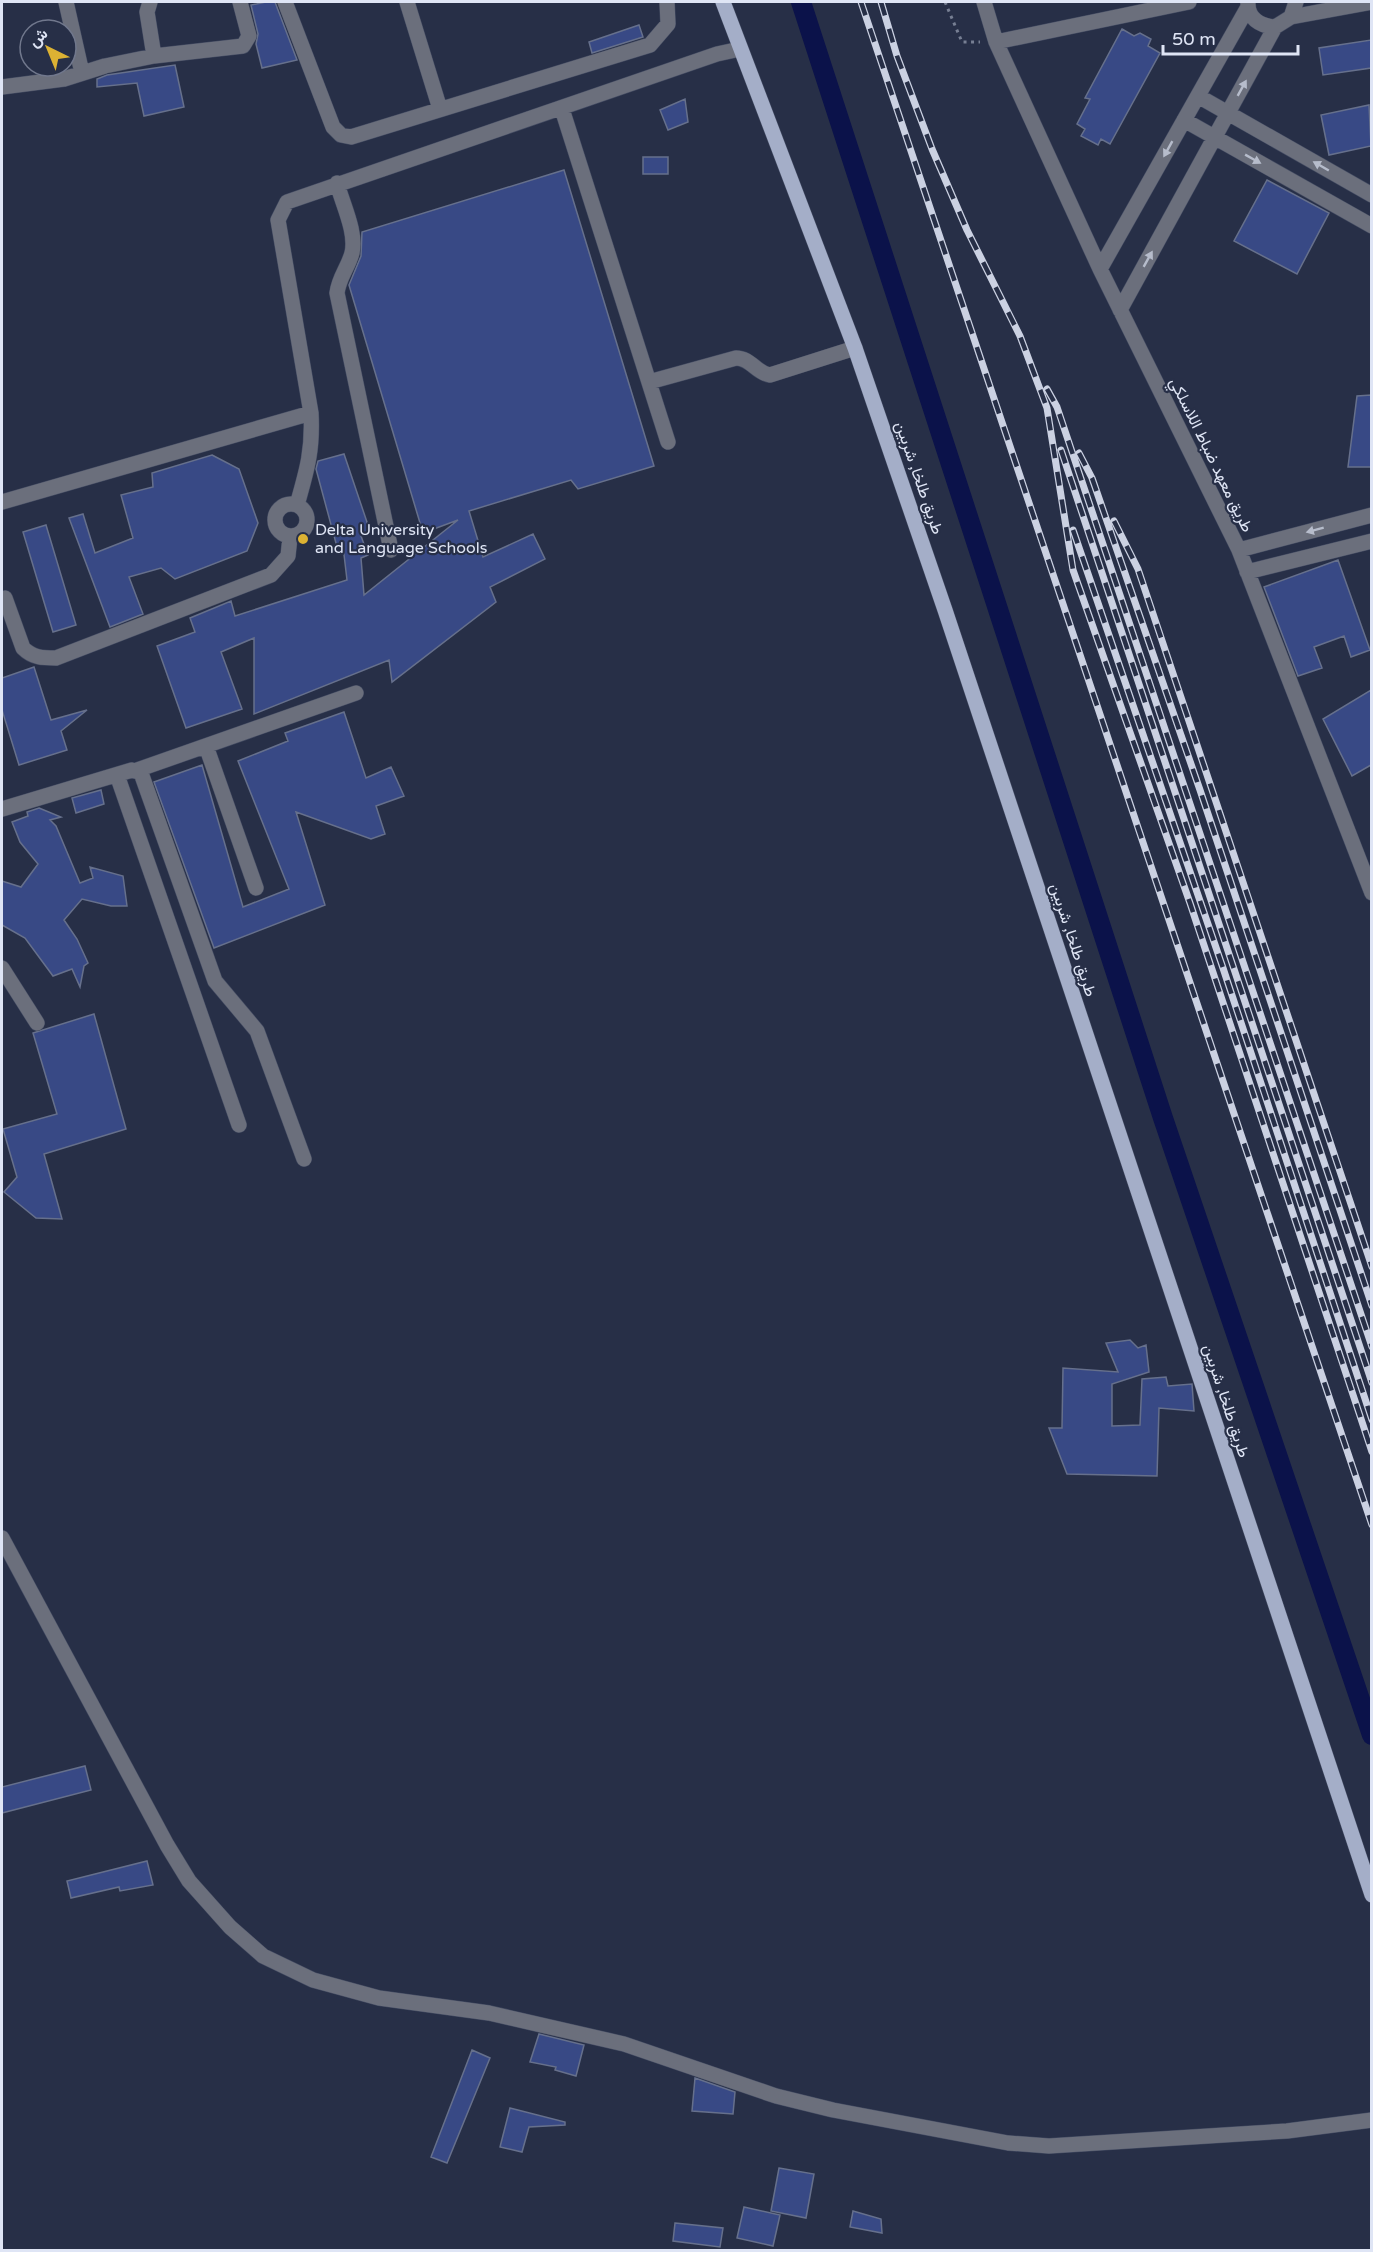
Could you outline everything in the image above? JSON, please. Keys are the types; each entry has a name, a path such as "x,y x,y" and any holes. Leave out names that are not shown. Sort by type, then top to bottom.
{"main road":[{"name":"طريق طلخا, شربين","path":"723,2 855,348 945,610 1371,1895"}],"street":[{"path":"66,2 82,73"},
{"path":"150,2 147,12 154,56"},
{"path":"2,87 41,83 154,56 243,46 249,36 240,2"},
{"path":"285,2 333,127 340,135 351,137 650,45 668,24 667,2"},
{"path":"407,2 440,110"},
{"name":"طريق معهد ضباط اللاسلكي","path":"984,2 996,42 1100,269 1239,550 1371,893"},
{"path":"996,42 1189,2"},
{"path":"1291,17 1296,2"},
{"path":"1120,310 1275,27 1291,17 1371,2"},
{"path":"1248,4 1257,22 1275,27"},
{"path":"1100,269 1248,4"},
{"path":"297,505 311,454 311,413 278,220 287,202 717,54 740,50"},
{"path":"1198,96 1371,195"},
{"path":"562,109 668,442"},
{"path":"1184,120 1371,226"},
{"path":"337,183 354,246 351,257 338,280 337,293 391,549"},
{"path":"649,382 736,358 747,360 764,374 770,375 855,348"},
{"path":"2,502 311,413"},
{"path":"297,505 305,512 307,524 301,533 290,537 276,528 275,517 281,507 297,505"},
{"path":"1239,550 1371,515"},
{"path":"5,598 23,648 40,658 56,658 271,575 288,556 290,537"},
{"path":"1247,572 1371,541"},
{"path":"2,809 137,770 356,693"},
{"path":"206,746 256,888"},
{"path":"137,770 145,778 215,981 257,1031 304,1159"},
{"path":"117,775 238,1125"},
{"path":"2,968 37,1023"},
{"path":"2,1538 166,1845 189,1881 231,1928 263,1956 312,1980 379,1998 489,2013 612,2041 776,2096 833,2110 920,2124 1008,2143 1049,2146 1142,2142 1287,2131 1371,2120"}],"path":[{"path":"945,2 962,42 996,42"}],"building":[{"path":"275,2 297,60 262,68 256,44 258,34 251,5"},
{"path":"639,25 643,37 592,53 589,42"},
{"path":"1122,29 1134,36 1140,33 1151,39 1148,46 1160,53 1110,144 1101,139 1098,145 1081,136 1085,129 1077,124 1090,99 1085,98"},
{"path":"1371,40 1371,68 1323,75 1319,48"},
{"path":"175,65 184,107 144,116 137,83 97,87 97,79 107,75"},
{"path":"685,99 688,122 668,130 660,110"},
{"path":"1369,105 1371,146 1329,155 1321,115"},
{"path":"643,157 668,157 668,174 643,174"},
{"path":"564,170 654,466 578,489 571,480 469,511 483,557 533,534 545,559 490,587 496,602 392,682 389,660 254,714 254,638 221,652 242,709 186,728 157,646 195,632 190,618 231,601 235,616 347,580 343,546 337,547 316,469 318,461 344,454 371,534 361,536 368,555 361,558 364,595 458,520 423,533 349,285 361,256 362,232"},
{"path":"1267,180 1329,213 1297,274 1234,241"},
{"path":"1371,395 1371,467 1348,467 1357,396"},
{"path":"212,455 239,469 258,523 247,551 175,579 161,568 129,577 143,614 110,627 69,518 83,514 95,553 133,538 121,495 153,487 152,473"},
{"path":"46,525 76,625 53,632 23,532"},
{"path":"1338,560 1370,650 1351,657 1344,636 1314,647 1322,668 1298,676 1264,587"},
{"path":"34,667 51,720 87,710 61,731 67,750 19,765 2,710 2,678"},
{"path":"1371,690 1371,765 1352,776 1323,719"},
{"path":"344,712 366,778 391,767 404,796 376,806 385,834 371,839 296,812 325,905 214,948 154,782 202,765 243,907 289,889 238,761 288,741 285,733"},
{"path":"101,790 104,804 76,813 72,798"},
{"path":"39,808 61,817 50,820 56,826 80,883 93,878 90,867 123,876 127,906 111,906 82,899 64,920 77,939 88,963 84,966 80,987 72,969 53,976 25,938 2,925 2,881 21,887 38,864 20,842 12,822 28,816 27,812"},
{"path":"94,1014 126,1129 44,1154 62,1219 36,1218 4,1192 17,1177 3,1129 57,1114 33,1033"},
{"path":"1130,1340 1138,1348 1146,1345 1149,1372 1112,1384 1112,1426 1140,1425 1142,1379 1166,1377 1168,1386 1192,1384 1194,1411 1159,1408 1157,1476 1067,1474 1049,1428 1062,1428 1063,1368 1118,1372 1106,1343"},
{"path":"85,1766 91,1790 2,1813 2,1787"},
{"path":"147,1861 153,1885 120,1891 119,1887 71,1898 67,1881"},
{"path":"539,2034 584,2045 576,2076 555,2070 556,2067 530,2062"},
{"path":"472,2050 490,2058 447,2163 431,2157"},
{"path":"695,2078 735,2092 733,2114 692,2111"},
{"path":"510,2108 565,2122 565,2125 529,2127 522,2152 500,2147"},
{"path":"779,2168 814,2174 806,2218 771,2211"},
{"path":"744,2207 780,2215 773,2246 737,2238"},
{"path":"853,2211 881,2219 882,2233 850,2227"},
{"path":"675,2223 723,2228 720,2247 673,2241"}],"waterway":[{"path":"801,2 1163,1118 1372,1735"}],"railway":[{"path":"861,2 1372,1525"},
{"path":"881,2 897,56 932,149 967,230 1020,336 1047,408 1073,570 1190,903 1372,1452"},
{"path":"1047,389 1057,407 1372,1347"},
{"path":"1061,450 1372,1383"},
{"path":"1079,453 1092,478 1200,790 1372,1306"},
{"path":"1114,521 1138,569 1372,1267"},
{"path":"1073,530 1223,968 1372,1420"}],"place":[{"name":"Delta University and Language Schools","path":"303,539"}]}
